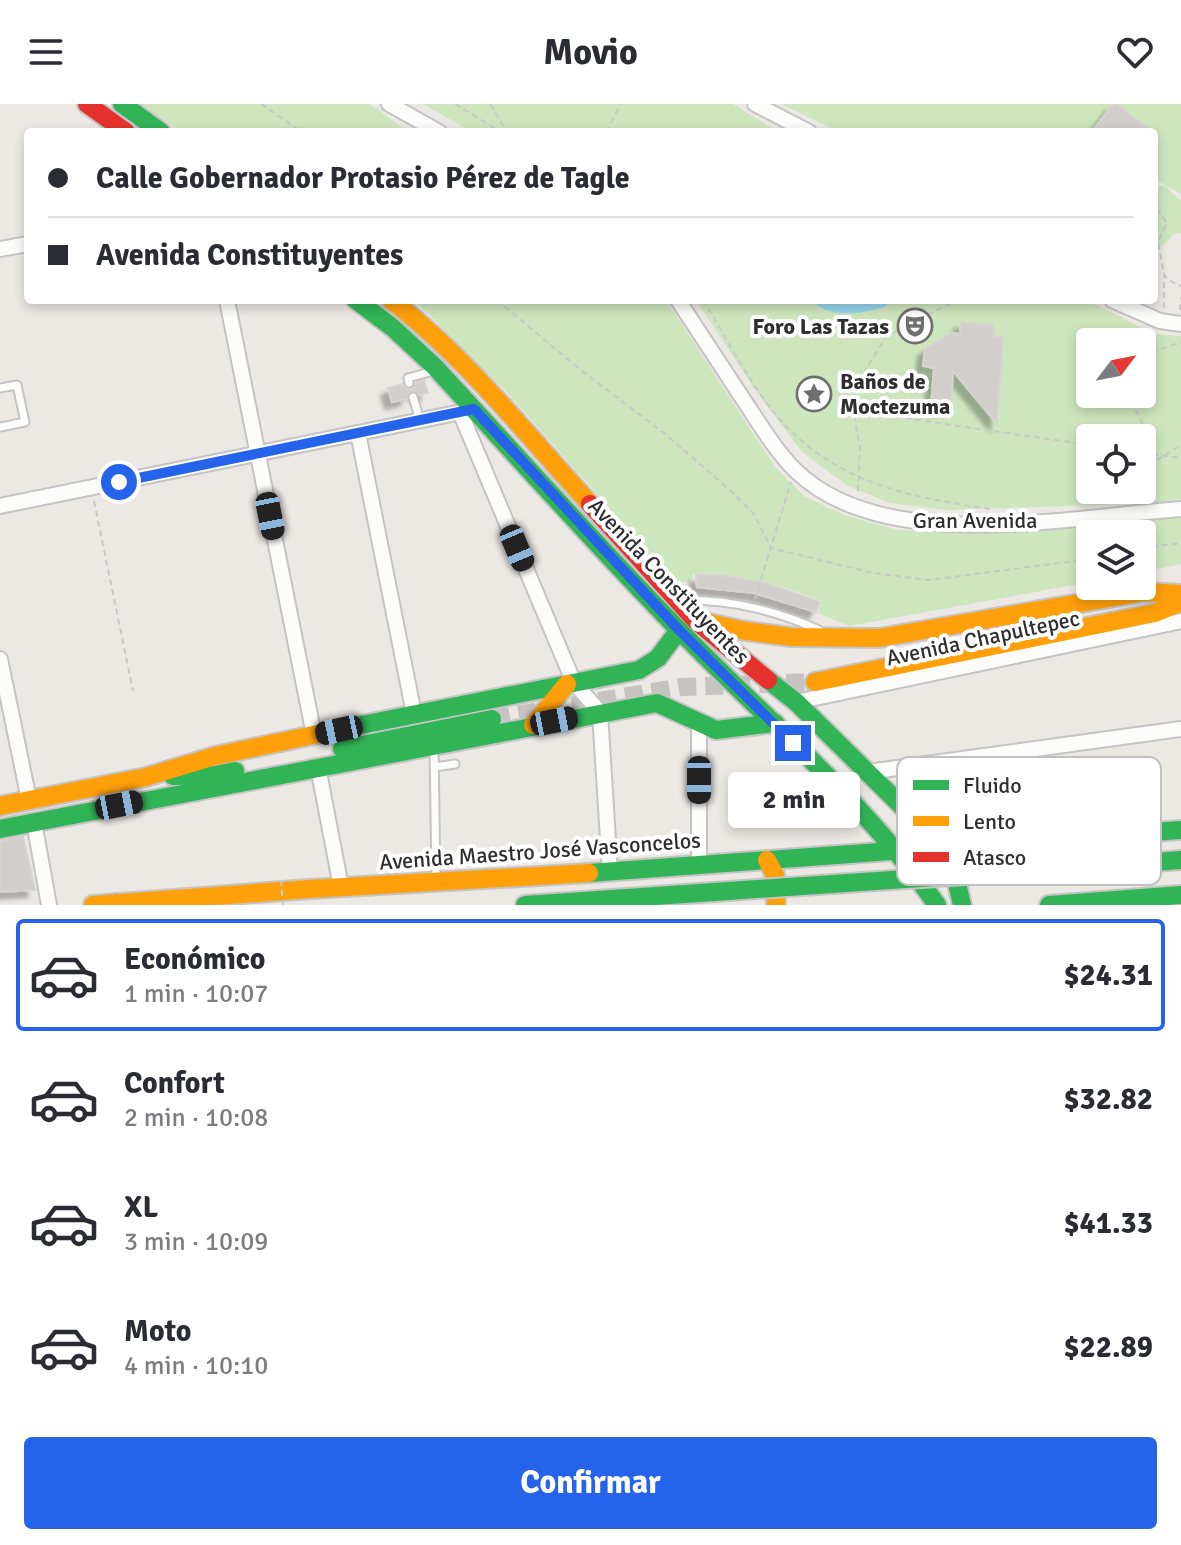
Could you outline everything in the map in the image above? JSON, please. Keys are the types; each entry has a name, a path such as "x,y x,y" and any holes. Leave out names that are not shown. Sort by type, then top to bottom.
{"main road":[{"path":"87,104 120,128"},
{"path":"122,104 155,128"},
{"name":"Avenida Constituyentes","path":"361,304 393,328 438,370 467,411 679,630 775,723 897,852"},
{"name":"Avenida Constituyentes","path":"396,304 462,363 695,620 796,702 897,803"},
{"path":"695,620 759,632 843,640 879,638 1144,592 1181,594"},
{"name":"Avenida Chapultepec","path":"815,682 1155,613 1181,602"},
{"path":"0,806 146,777 215,756 639,670 658,658 679,630"},
{"path":"533,725 570,684"},
{"path":"0,829 657,703 675,707 716,730 775,723"},
{"path":"146,777 215,775 492,719"},
{"name":"Avenida Maestro José Vasconcelos","path":"1161,831 1181,830"},
{"name":"Avenida Maestro José Vasconcelos","path":"93,905 897,852"},
{"path":"767,860 775,875 776,905"},
{"path":"1161,862 1181,860"},
{"path":"525,905 897,880"},
{"name":"Avenida Constituyentes","path":"924,885 937,905"},
{"name":"Avenida Constituyentes","path":"957,885 962,905"},
{"path":"1049,905 1181,895"}],"street":[{"path":"389,104 432,128"},
{"path":"755,104 801,128"},
{"path":"0,249 24,245"},
{"path":"228,304 314,735"},
{"name":"Gran Avenida","path":"681,304 767,436 795,470 826,495 856,509 912,522 945,524 1018,522 1181,509"},
{"path":"1121,304 1164,322 1181,324"},
{"path":"0,506 467,411 570,684 600,712 610,872"},
{"path":"358,433 414,714"},
{"name":"Avenida Chapultepec","path":"796,702 1181,621"},
{"path":"0,659 29,800"},
{"path":"699,723 699,865"},
{"path":"977,757 1181,729"},
{"path":"318,767 341,887"},
{"path":"868,772 897,768"},
{"path":"34,822 49,905"}],"lane":[{"path":"409,383 408,378 438,370"},
{"path":"0,388 17,385 25,422 0,427"},
{"path":"413,397 420,420"},
{"path":"676,600 753,606 786,615 843,640"},
{"path":"434,744 436,882"},
{"path":"435,767 455,764"}],"path":[{"path":"261,104 296,128"},
{"path":"455,104 494,128"},
{"path":"490,104 505,128"},
{"path":"608,128 621,104"},
{"path":"1158,210 1167,223 1158,242 1164,274 1164,322"},
{"path":"1164,274 1168,280 1181,286"},
{"path":"502,304 582,371 664,433 731,491 754,514 771,548 873,573 929,580 1076,561"},
{"path":"705,304 752,380 784,424 828,462 858,479 930,500 995,510"},
{"path":"856,509 860,447 855,392 887,336 949,304"},
{"path":"1156,351 1181,342"},
{"path":"855,411 1076,443"},
{"path":"1156,462 1181,445"},
{"path":"1156,454 1181,458"},
{"path":"753,606 795,470"},
{"path":"91,488 133,691"},
{"path":"1156,546 1181,543"},
{"path":"281,880 283,905"}],"green space":[{"path":"141,104 370,104 403,128 175,128"},
{"path":"423,104 733,104 772,128 465,128"},
{"path":"781,104 1181,104 1181,194 1158,181 1158,128 832,128"},
{"path":"1158,185 1166,187 1181,201 1181,233 1174,234 1158,247"},
{"path":"418,304 669,304 775,467 804,496 844,515 897,530 1003,532 1076,526 1076,585 849,626 818,613 822,601 774,585 712,574 693,574 690,582 674,581 505,390"},
{"path":"699,304 1095,304 1142,328 1076,328 1076,408 1156,408 1156,334 1181,336 1181,502 1156,503 1156,424 1076,424 1076,504 1123,504 948,510 890,503 848,486 802,452 755,390"},
{"path":"1181,517 1181,564 1156,569 1156,520 1145,520"}],"water":[{"path":"816,304 887,304 847,314"}],"building":[{"path":"1116,104 1148,128 1095,128"},
{"path":"961,322 993,325 993,336 1003,337 997,424 953,371 951,402 944,402 944,408 931,407 934,368 923,366 925,349 952,333 960,334"},
{"path":"424,380 428,393 419,395 412,391 407,399 392,402 388,388 403,384 406,389 411,389 415,383"},
{"path":"696,575 727,576 766,583 820,602 816,612 754,593 697,587"},
{"path":"23,837 35,890 0,892 0,841"}],"tunnel":[{"path":"492,719 682,687 815,682"}],"traffic: fast":[{"path":"122,104 155,128"},
{"path":"361,304 435,367 648,598 847,796 897,853"},
{"path":"341,729 639,670 658,658 679,630"},
{"path":"768,680 796,702 897,801"},
{"path":"0,829 657,703 716,730 775,723"},
{"path":"342,749 492,719"},
{"path":"173,776 235,771"},
{"path":"1161,831 1181,830"},
{"path":"589,873 897,851"},
{"path":"1161,862 1181,860"},
{"path":"743,890 897,880"},
{"path":"922,885 937,905"},
{"path":"957,885 962,905"},
{"path":"525,905 743,890"},
{"path":"1049,905 1181,895"},
{"path":"117,903 122,905"}],"traffic: slow":[{"path":"396,304 470,371 590,504"},
{"path":"704,622 791,637 879,638 1144,592 1181,594"},
{"path":"815,682 1155,613 1181,602"},
{"path":"533,725 567,684"},
{"path":"0,806 146,777 215,756 341,729"},
{"path":"767,860 775,875 776,905"},
{"path":"93,905 589,873"}],"traffic: jam":[{"path":"87,104 120,128"},
{"path":"590,504 695,620 768,680"}],"place":[{"name":"Foro Las Tazas","path":"915,326"},
{"name":"Baños de Moctezuma","path":"814,394"}],"route":[{"path":"119,482 474,409 679,630 793,743"}]}
